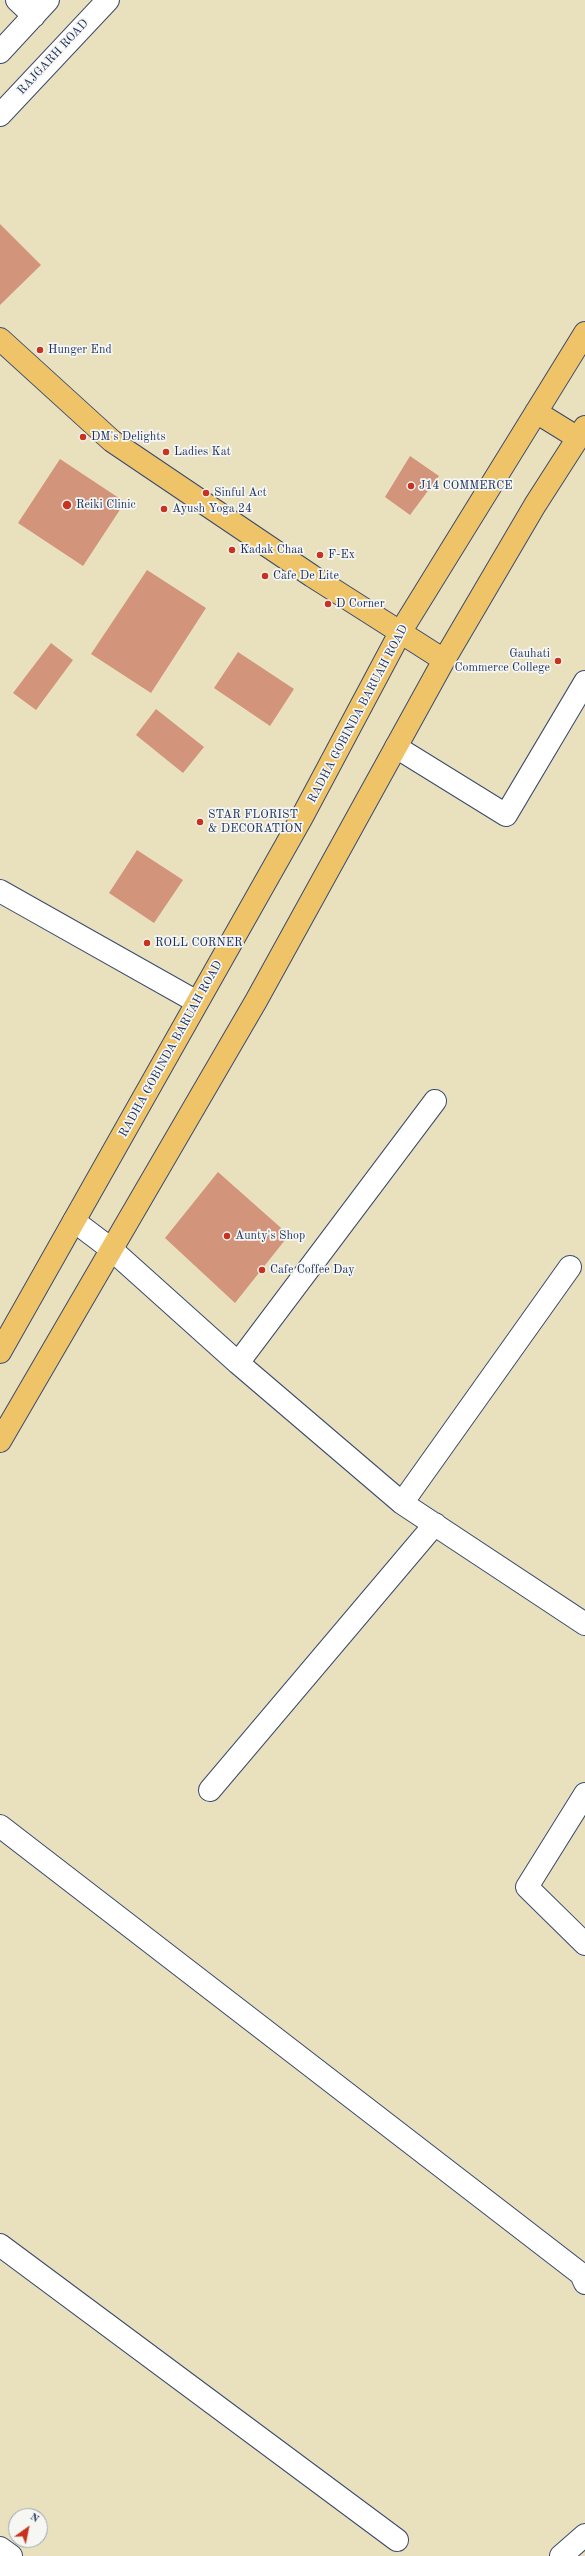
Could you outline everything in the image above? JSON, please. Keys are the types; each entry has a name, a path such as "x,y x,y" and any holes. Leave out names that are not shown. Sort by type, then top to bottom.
{"main road":[{"name":"RADHA GOBINDA BARUAH ROAD","path":"0,1352 302,817 401,631 585,334"},
{"path":"0,339 112,441 312,576 401,631 444,660"},
{"path":"0,1441 256,1001 444,660 535,505 582,433 536,412"}],"street":[{"path":"0,52 41,8 17,0"},
{"name":"RAJGARH ROAD","path":"0,115 108,0"},
{"path":"396,747 506,815 585,682"},
{"path":"0,891 197,1002"},
{"path":"238,1363 435,1101"},
{"path":"74,1221 111,1248 238,1363 402,1503 585,1624"},
{"path":"402,1503 570,1267"},
{"path":"210,1790 435,1524"},
{"path":"585,1794 527,1887 585,1944"},
{"path":"0,1826 584,2275"},
{"path":"0,2245 397,2540"},
{"path":"561,2556 585,2535"},
{"path":"0,2548 11,2556"}],"building":[{"path":"0,224 41,265 0,305"},
{"name":"J14 COMMERCE","path":"410,456 439,476 410,515 385,497"},
{"path":"60,459 125,502 83,566 18,523"},
{"path":"147,570 206,608 151,693 91,654"},
{"path":"51,643 73,660 36,710 13,693"},
{"path":"238,652 294,689 270,726 214,688"},
{"path":"156,709 204,747 183,773 136,735"},
{"path":"137,850 183,880 154,923 109,893"},
{"name":"Aunty's Shop","path":"218,1172 289,1235 235,1303 165,1238"}],"place":[{"name":"Hunger End","path":"40,350"},
{"name":"DM's Delights","path":"83,437"},
{"name":"Ladies Kat","path":"166,452"},
{"name":"J14 COMMERCE","path":"411,486"},
{"name":"Sinful Act","path":"206,493"},
{"name":"Reiki Clinic","path":"67,505"},
{"name":"Ayush Yoga 24","path":"164,509"},
{"name":"Kadak Chaa","path":"232,550"},
{"name":"F-Ex","path":"320,555"},
{"name":"Cafe De Lite","path":"265,576"},
{"name":"D Corner","path":"328,604"},
{"name":"Gauhati Commerce College","path":"558,661"},
{"name":"STAR FLORIST & DECORATION","path":"200,822"},
{"name":"ROLL CORNER","path":"147,943"},
{"name":"Aunty's Shop","path":"227,1236"},
{"name":"Cafe Coffee Day","path":"262,1270"}]}
